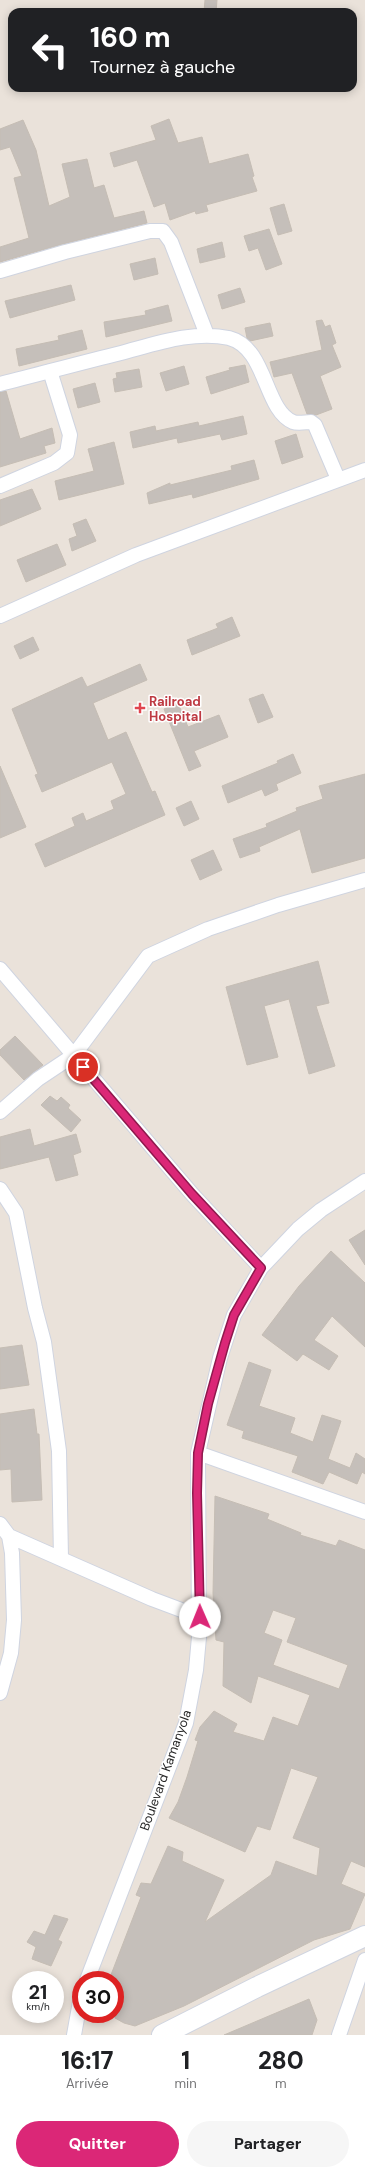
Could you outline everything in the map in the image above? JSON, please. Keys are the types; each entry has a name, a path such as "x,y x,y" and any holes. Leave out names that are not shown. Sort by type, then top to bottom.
{"main road":[{"path":"162,2035 257,1987 365,1936"}],"street":[{"path":"0,271 73,250 150,231 163,231 171,242 207,335"},
{"path":"0,384 166,342 207,335 230,338 245,347 256,362 281,414 295,423 311,422 316,425 338,479"},
{"path":"0,486 54,463 67,453 70,434 50,371"},
{"path":"0,616 136,555 365,470"},
{"path":"0,1112 38,1079 74,1055 148,956 178,942 236,919 278,905 365,880"},
{"path":"0,969 192,1194 261,1268"},
{"name":"Boulevard Kamanyola","path":"90,1971 186,1723 196,1670 200,1617 197,1493 198,1453 208,1404 232,1322 261,1268 298,1229 321,1210 365,1181"},
{"path":"0,1189 16,1213 35,1308 44,1342 59,1451 61,1558"},
{"path":"198,1453 365,1512"},
{"path":"0,1524 9,1536 12,1554 14,1620 11,1653 0,1693"},
{"path":"9,1536 152,1599 200,1617"},
{"path":"339,2035 365,1960"},
{"path":"74,2035 76,2023"}],"building":[{"path":"205,0 217,0 216,8 204,8"},
{"path":"169,119 178,143 202,137 209,164 248,154 254,176 252,177 257,191 206,205 208,211 196,214 195,211 170,220 165,203 154,207 137,160 114,167 110,153 156,140 151,126"},
{"path":"23,120 36,150 49,206 70,197 62,164 87,159 94,188 104,185 114,218 144,211 147,223 63,244 0,262 0,247 29,238 14,178 22,176 10,147 0,150 0,129"},
{"path":"284,204 292,231 278,235 270,208"},
{"path":"269,229 282,264 266,270 258,248 249,251 244,236"},
{"path":"222,242 225,257 200,263 197,249"},
{"path":"155,258 158,274 134,280 130,264"},
{"path":"71,285 75,300 10,318 5,301"},
{"path":"240,288 245,302 222,309 218,295"},
{"path":"168,305 172,321 106,337 104,322 146,315 145,311"},
{"path":"322,320 325,327 330,325 336,343 332,345 341,367 320,376 332,409 316,415 307,414 292,373 274,377 270,362 322,350 316,321"},
{"path":"270,323 273,336 250,341 247,338 245,328"},
{"path":"82,330 87,349 19,366 16,349 59,340 58,336"},
{"path":"245,365 249,382 211,394 206,377 230,370 229,368"},
{"path":"184,366 189,384 166,391 160,373"},
{"path":"139,369 142,387 115,392 113,379 117,378 116,373"},
{"path":"95,383 100,402 78,408 73,389"},
{"path":"6,391 20,439 52,428 55,443 44,446 46,453 0,467 0,392"},
{"path":"243,416 247,434 222,440 220,434 178,443 177,438 133,448 130,432 155,426 156,431 198,422 199,426"},
{"path":"296,434 303,457 282,464 275,441"},
{"path":"114,442 124,484 59,500 55,481 94,471 88,449"},
{"path":"254,460 259,479 193,498 192,494 149,504 147,493 170,483 170,485 232,470 231,466"},
{"path":"32,489 41,509 0,526 0,500"},
{"path":"86,519 96,541 72,551 69,539 77,536 73,524"},
{"path":"57,544 66,565 26,582 17,560"},
{"path":"232,617 240,636 192,655 187,640 218,628 216,624"},
{"path":"33,637 39,650 20,659 14,646"},
{"path":"140,664 147,680 93,703 108,740 126,732 152,792 155,791 165,815 45,867 35,844 75,826 72,818 83,813 86,821 114,809 111,801 126,794 112,762 42,792 35,775 38,774 12,709 82,677 87,687"},
{"path":"263,694 273,717 258,723 249,699"},
{"path":"178,703 188,727 219,715 228,737 194,751 201,766 189,771 164,709"},
{"path":"293,754 301,773 276,784 278,790 265,796 262,789 228,803 222,786 278,763 277,761"},
{"path":"0,766 26,827 0,838"},
{"path":"365,774 365,858 312,873 300,829 259,847 260,851 240,858 233,839 267,827 266,824 297,811 296,808 323,799 319,786"},
{"path":"191,801 199,819 184,826 176,808"},
{"path":"213,850 222,870 200,880 191,860"},
{"path":"318,961 329,1003 316,1006 335,1066 309,1074 289,999 264,1006 278,1057 247,1065 226,987"},
{"path":"15,1036 43,1065 24,1080 0,1055 0,1050"},
{"path":"50,1096 57,1101 61,1097 70,1105 68,1108 81,1120 71,1132 41,1105"},
{"path":"30,1129 34,1146 76,1134 81,1152 73,1155 78,1175 56,1181 49,1157 0,1169 0,1137"},
{"path":"365,1230 365,1265 349,1240"},
{"path":"331,1251 365,1283 365,1347 332,1316 314,1340 338,1356 329,1370 303,1354 297,1361 262,1335 299,1286"},
{"path":"22,1345 29,1385 0,1389 0,1348"},
{"path":"249,1362 271,1370 259,1406 295,1418 290,1433 313,1442 322,1415 341,1421 328,1459 350,1468 356,1453 365,1459 365,1474 362,1472 357,1484 329,1472 323,1484 292,1472 298,1456 242,1438 244,1431 227,1425"},
{"path":"34,1409 37,1434 39,1434 42,1500 12,1502 11,1469 0,1470 0,1414"},
{"path":"215,1496 269,1514 267,1519 301,1533 300,1535 336,1546 339,1540 365,1550 365,1867 351,1861 341,1884 365,1894 350,1929 314,1940 184,2006 135,2026 124,2023 124,1971 112,1971 141,1897 136,1895 141,1883 151,1884 168,1846 183,1852 182,1861 224,1880 205,1922 271,1875 276,1861 317,1876 320,1848 293,1838 318,1777 291,1768 270,1830 257,1826 245,1852 169,1818 178,1802 187,1777 198,1741 195,1740 200,1727 214,1711 237,1724 233,1732 264,1741 273,1717 298,1726 310,1695 258,1676 251,1703 223,1686 224,1642 216,1640 213,1593","holes":["273,1610 296,1618 287,1642 348,1665 339,1689 273,1665 282,1640 264,1633"]},
{"path":"54,1915 68,1919 58,1940 62,1942 51,1966 32,1959 36,1947 27,1942 34,1931 45,1935"},
{"path":"309,1999 317,2020 312,2035 224,2035"}],"place":[{"name":"Railroad Hospital","path":"140,708"}],"route":[{"path":"83,1067 192,1194 261,1268 234,1315 220,1358 208,1404 198,1453 197,1493 200,1617"}]}
